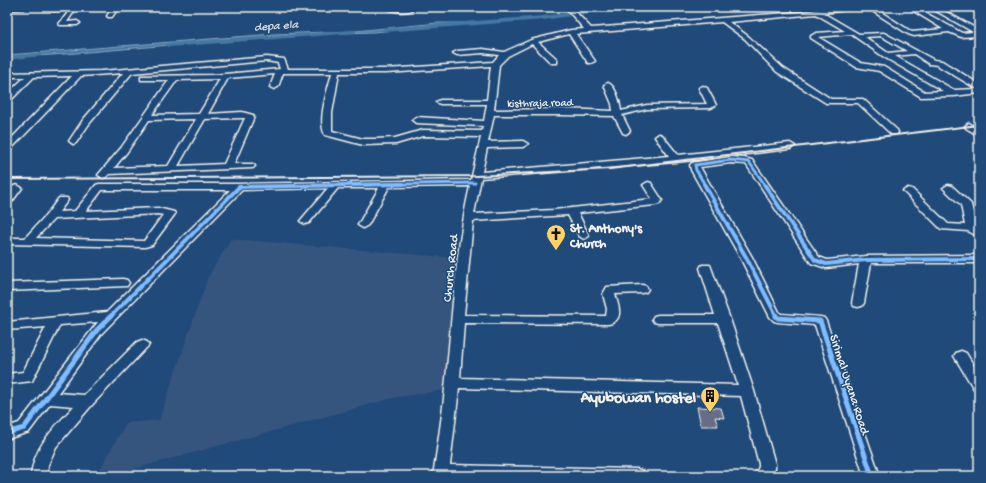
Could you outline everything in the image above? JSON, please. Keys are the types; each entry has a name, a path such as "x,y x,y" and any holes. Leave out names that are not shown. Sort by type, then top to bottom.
{"street":[{"path":"7,8 24,7"},
{"path":"53,7 53,9 76,8"},
{"path":"110,16 116,7"},
{"path":"388,7 409,10"},
{"path":"568,7 589,30"},
{"path":"791,7 800,14"},
{"path":"144,78 225,76 283,71 386,71 495,64 506,54 534,41 571,32 800,14 855,7"},
{"path":"869,7 910,33 914,34 950,30"},
{"path":"910,7 961,35 979,33"},
{"path":"932,7 979,33"},
{"path":"76,8 62,24 77,23"},
{"path":"817,12 954,94"},
{"path":"723,20 747,38 780,70 792,79 829,101 860,101 894,132"},
{"path":"571,32 587,53 591,61"},
{"path":"979,87 939,63 932,62 882,34 816,35 813,37 859,65 881,69 924,95 979,91"},
{"path":"534,41 554,61"},
{"path":"457,53 483,51 506,54"},
{"path":"887,55 914,52"},
{"path":"7,75 78,74 129,71 274,59 281,61 284,69 274,87"},
{"name":"Church Road","path":"441,474 453,383 463,259 468,218 487,123 495,64"},
{"path":"73,141 86,122 129,71"},
{"path":"336,71 328,110 326,130 328,134 363,142 396,141 423,133 487,123"},
{"path":"7,99 32,74"},
{"path":"7,148 78,74"},
{"path":"172,168 225,76"},
{"path":"174,78 147,118 104,174 172,168 250,166"},
{"path":"608,85 616,104 617,114 626,131"},
{"name":"kisthraja road","path":"487,123 591,113 617,114 647,107 711,106 712,105 703,88"},
{"path":"440,102 487,123 523,144"},
{"path":"147,118 242,115 250,117 228,166"},
{"path":"416,120 487,123"},
{"path":"969,126 979,133"},
{"path":"660,138 676,159"},
{"path":"78,214 99,187 385,186 476,179 790,146"},
{"name":"Sirimal Uyana Road","path":"866,260 826,264 815,260 749,162 746,160 695,165 696,170 746,257 774,314 778,318 820,321 872,476"},
{"path":"305,221 335,186"},
{"path":"363,225 385,186"},
{"path":"468,218 572,211 655,202 657,200 656,196 648,186"},
{"path":"7,433 24,428 97,330 239,187"},
{"path":"7,200 18,188"},
{"path":"908,190 945,226 975,231 966,204 948,188"},
{"path":"27,242 51,216 63,200"},
{"path":"7,241 145,244 148,243 170,214 158,211 51,216"},
{"path":"572,211 584,236"},
{"path":"858,303 866,260 979,259"},
{"path":"706,268 747,391 767,464 767,469 762,476"},
{"path":"7,287 123,283"},
{"path":"458,319 609,320 613,316 613,309 609,294 611,290 642,289"},
{"path":"7,326 111,316"},
{"path":"658,319 724,319"},
{"path":"7,379 28,377 55,322"},
{"path":"39,476 40,465 50,444 87,400 142,345"},
{"path":"961,356 979,385"},
{"path":"453,383 747,391"},
{"path":"46,398 87,400"},
{"path":"441,474 637,476"}],"shaded area":[{"path":"438,23 465,23 374,32 288,35 53,55 7,57 7,55 273,34 355,31"},
{"path":"231,239 457,258 444,390 393,398 108,476 96,476 126,423 159,420 208,277"}],"building":[{"name":"Ayubowan hostel","path":"697,407 721,408 724,418 715,417 718,426 701,426"}],"waterway":[{"name":"depa ela","path":"384,30 543,18 613,8 667,7"},
{"name":"depa ela","path":"168,45 354,32"},
{"name":"depa ela","path":"7,58 39,55"}],"railway":[{"path":"7,179 476,176 610,169 979,125"}],"cycle path":[{"path":"872,476 820,321 778,318 774,314 746,257 696,170 695,165 731,160 744,160 749,162 815,260 826,264 866,260 979,259"},
{"path":"7,433 24,428 97,330 239,187 475,183"}],"place":[{"name":"St. Anthony's Church","path":"556,251"},
{"name":"Ayubowan hostel","path":"710,413"}]}
